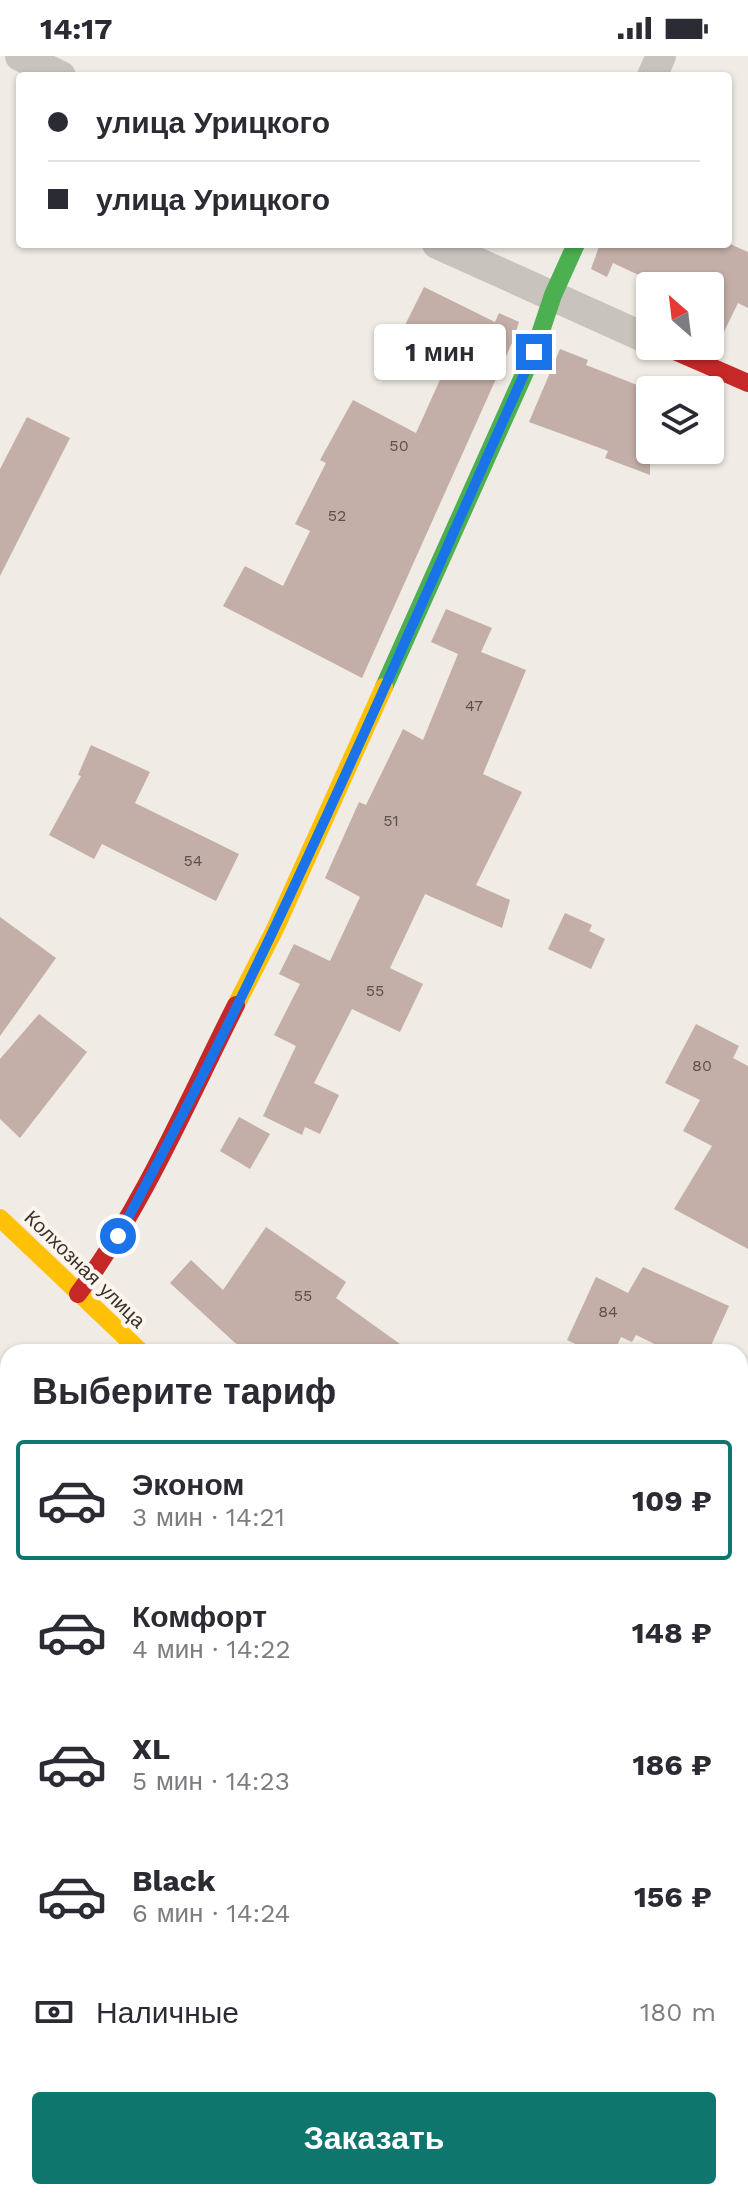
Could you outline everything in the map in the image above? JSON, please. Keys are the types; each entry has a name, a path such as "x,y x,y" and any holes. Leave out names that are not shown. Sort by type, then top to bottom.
{"street":[{"path":"20,56 53,72"},
{"path":"446,248 636,334"},
{"path":"78,1294 101,1263 134,1206 275,929 534,352 553,295 574,248"},
{"path":"695,360 748,383"},
{"name":"Колхозная улица","path":"0,1218 132,1344"}],"building":[{"path":"732,245 748,252 748,308 738,303 724,332 724,272 636,274 613,263 607,277 591,269 599,248 732,248"},
{"path":"424,287 495,322 499,313 519,322 362,678 223,606 245,566 283,586 310,531 295,524 326,463 320,460 353,400 416,433 443,373 393,349"},
{"path":"560,349 588,360 586,365 636,385 636,464 650,464 650,475 605,458 608,451 529,422"},
{"path":"27,417 70,438 0,576 0,469"},
{"path":"446,609 492,628 481,652 526,670 483,774 522,792 476,885 510,900 502,928 425,894 390,968 423,984 400,1032 352,1009 314,1083 339,1095 320,1134 305,1127 302,1135 263,1116 296,1046 274,1035 300,984 279,974 294,944 330,961 360,897 325,878 359,802 366,805 403,729 423,740 458,654 431,642"},
{"path":"91,745 150,772 135,803 239,854 216,901 102,844 94,859 49,835 81,776 78,775"},
{"path":"565,913 592,925 589,931 605,939 591,969 548,949"},
{"path":"0,917 56,958 0,1036"},
{"path":"39,1014 87,1052 20,1138 0,1119 0,1059"},
{"path":"696,1024 739,1046 733,1058 748,1066 748,1249 674,1209 712,1146 683,1131 700,1100 665,1083"},
{"path":"239,1117 270,1134 250,1169 220,1151"},
{"path":"266,1227 346,1282 336,1298 400,1344 237,1344 170,1283 191,1260 223,1290"},
{"path":"643,1267 729,1306 712,1344 655,1344 636,1335 632,1342 621,1337 618,1344 576,1344 567,1340 596,1277 628,1293"}],"traffic: fast":[{"path":"384,687 534,352 553,295 574,248"}],"traffic: slow":[{"path":"236,1005 275,929 384,687"},
{"path":"0,1218 133,1344"}],"traffic: jam":[{"path":"695,360 748,383"},
{"path":"78,1294 144,1189 236,1005"}],"route":[{"path":"118,1236 275,929 534,352"}]}
